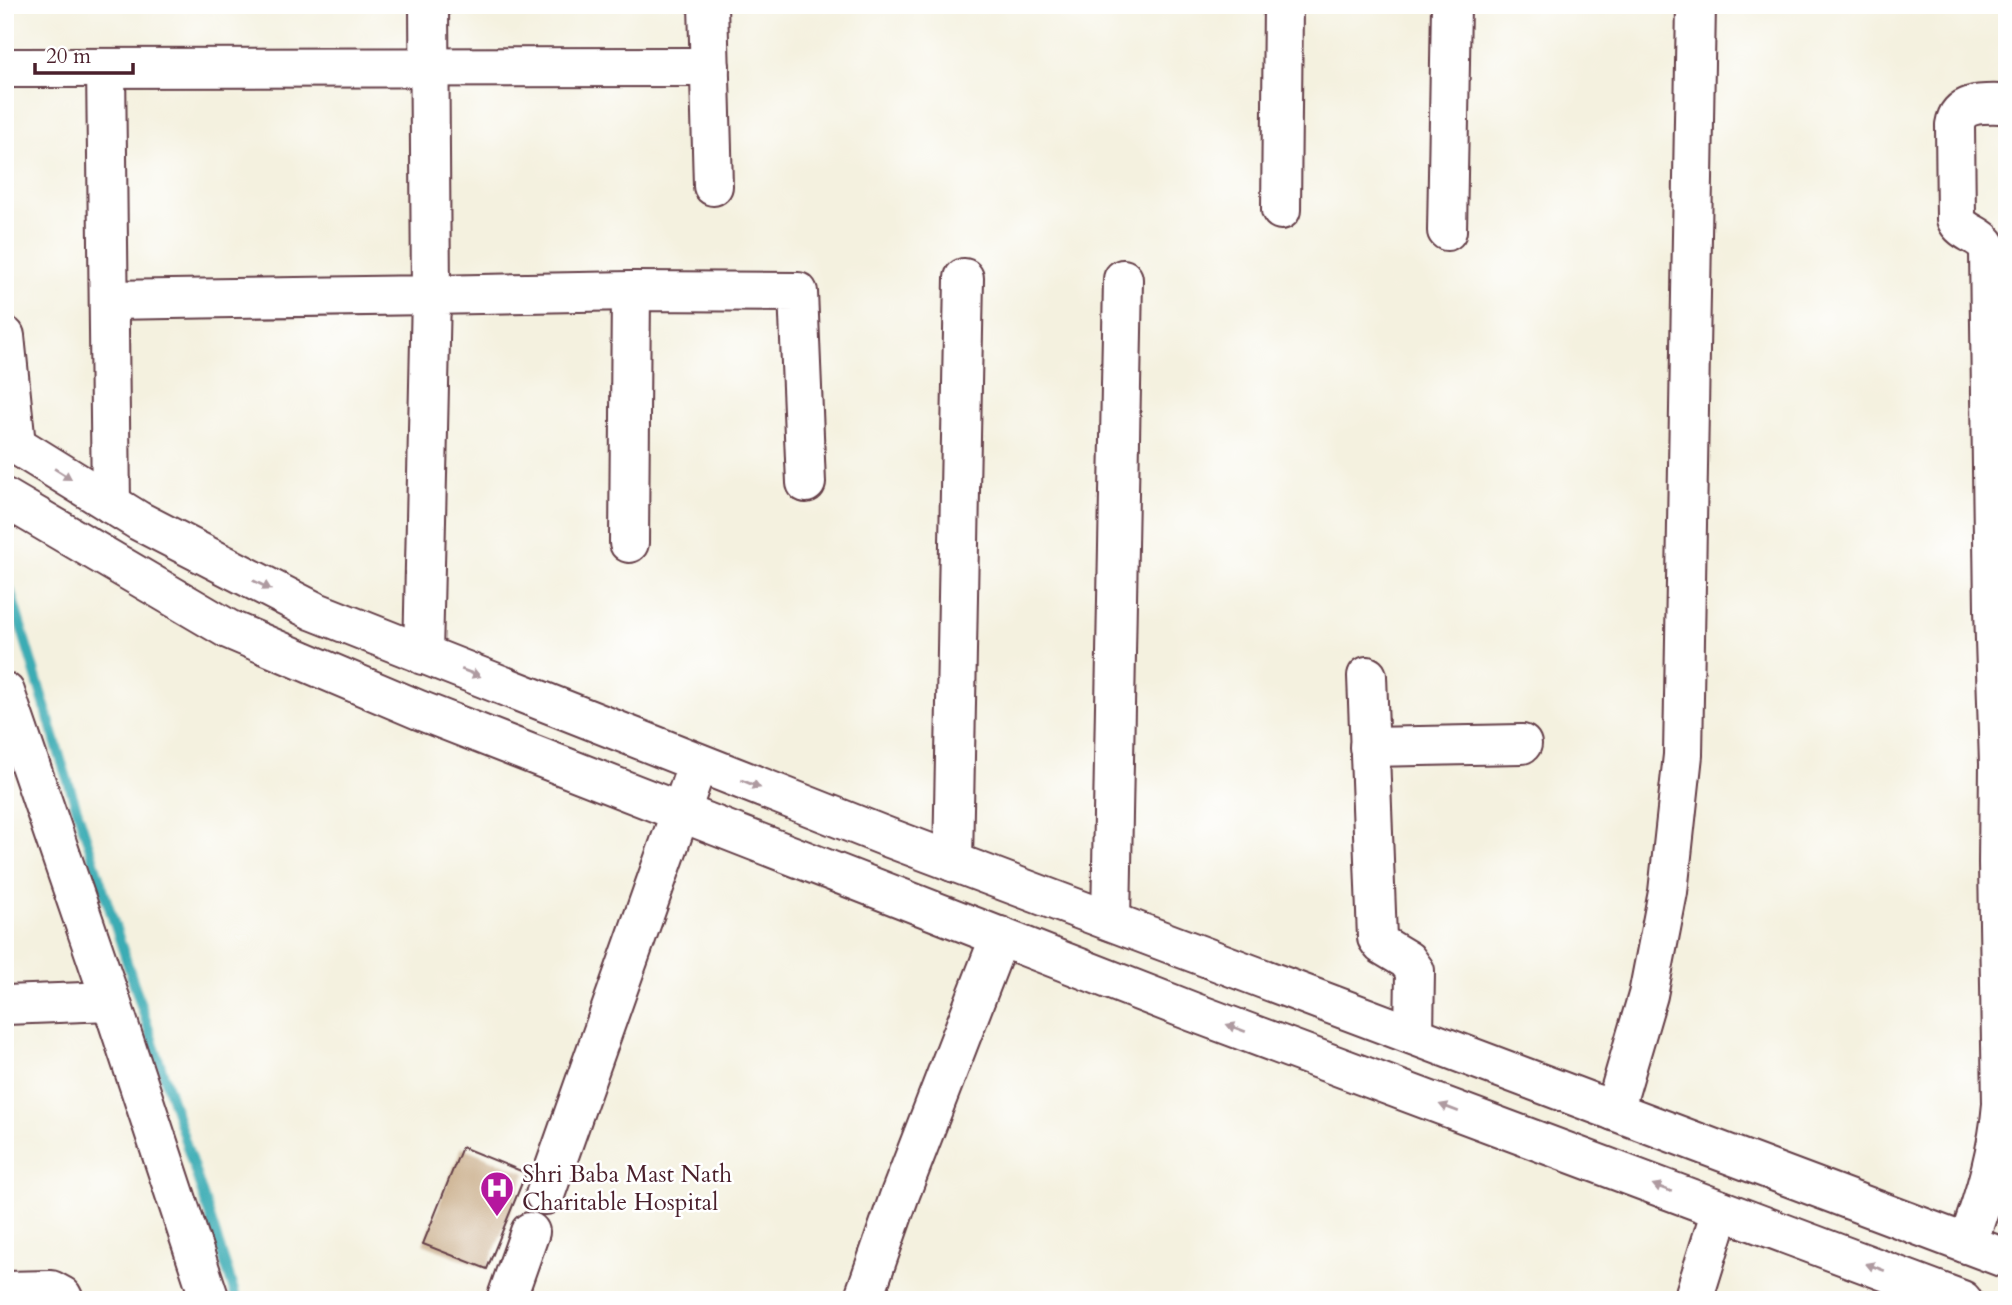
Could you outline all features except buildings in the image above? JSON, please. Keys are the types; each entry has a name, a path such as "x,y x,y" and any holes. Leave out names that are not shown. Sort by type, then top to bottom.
{"street":[{"path":"423,654 431,295 429,5"},
{"path":"708,5 713,186"},
{"path":"1281,211 1283,5"},
{"path":"1447,231 1451,5"},
{"path":"1614,1111 1648,995 1668,892 1683,755 1696,5"},
{"path":"5,68 710,67"},
{"path":"106,68 111,504"},
{"path":"1967,1244 1982,1203 1997,1146 2002,1104 1998,863 2003,764 1994,609 1989,252 1988,245 1959,225 1956,219 1955,125 1957,116 1966,107 1977,104 2007,104"},
{"path":"953,862 964,278"},
{"path":"1111,921 1123,279"},
{"path":"109,300 631,291 798,292 806,483"},
{"path":"629,543 631,291"},
{"path":"5,336 10,442 139,521 314,611 953,862 2007,1259"},
{"path":"5,498 228,629 419,710 1194,1012 1962,1300"},
{"path":"1367,676 1377,939 1407,960 1415,971 1414,1035"},
{"path":"7,699 210,1300"},
{"path":"1369,747 1522,744"},
{"path":"545,1195 698,763"},
{"path":"863,1300 899,1198 1000,936"},
{"path":"5,1005 111,1001"},
{"path":"1693,1300 1721,1210"},
{"path":"506,1300 530,1232"},
{"path":"5,1291 51,1290 64,1300"}],"waterway":[{"path":"5,573 61,760 237,1300"}],"place":[{"name":"Shri Baba Mast Nath Charitable Hospital","path":"497,1218"}]}
